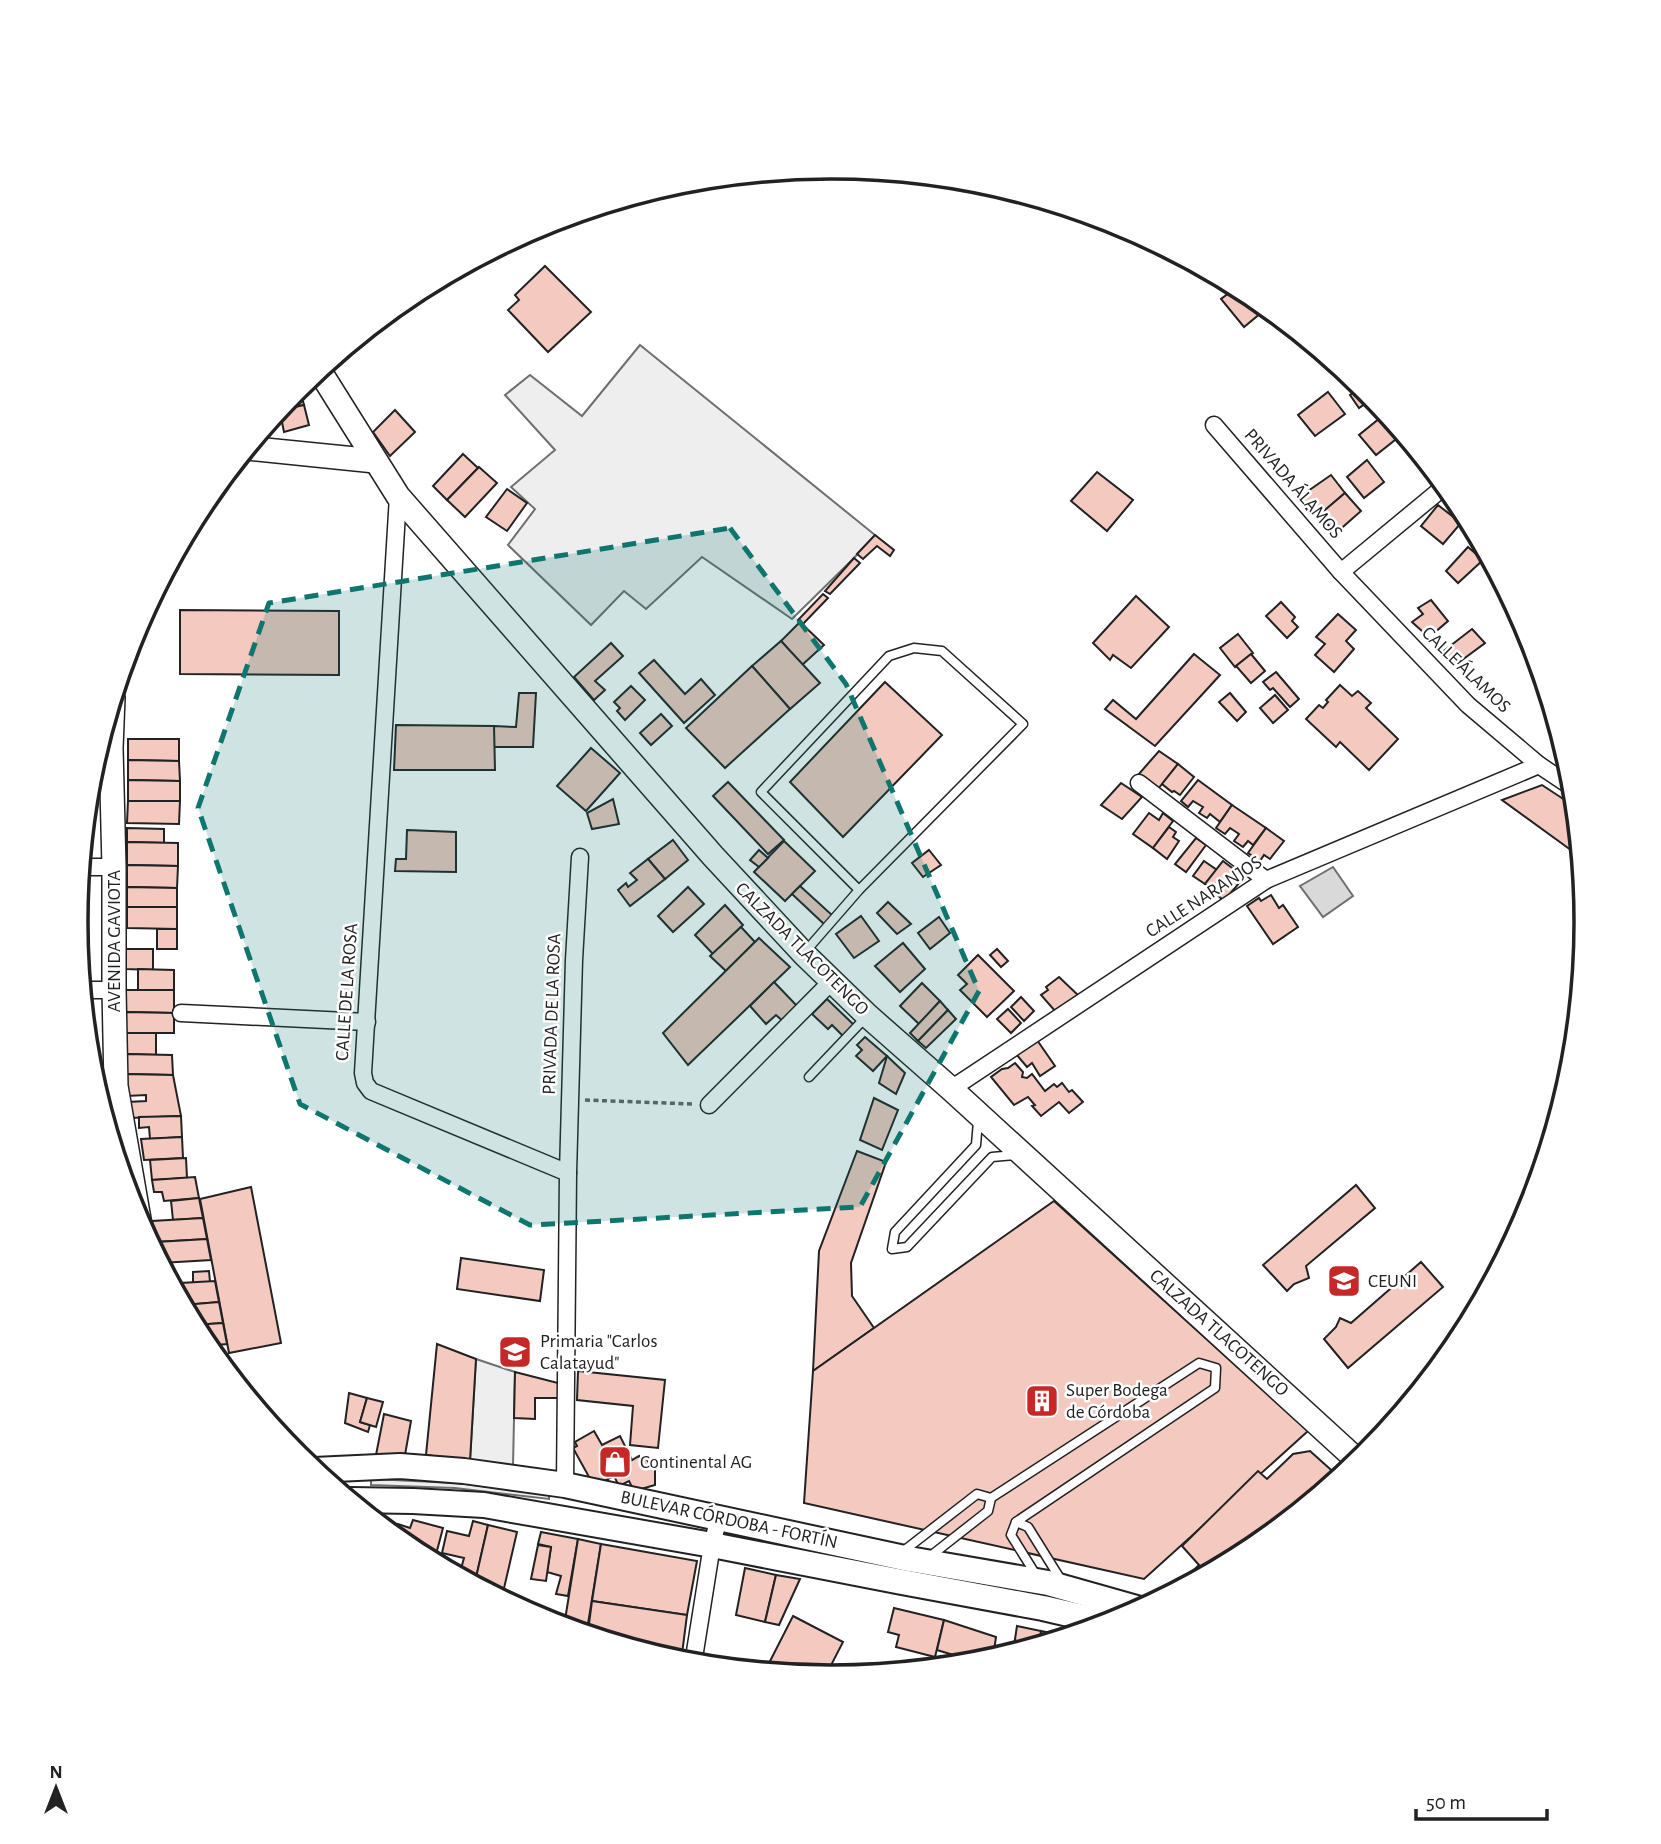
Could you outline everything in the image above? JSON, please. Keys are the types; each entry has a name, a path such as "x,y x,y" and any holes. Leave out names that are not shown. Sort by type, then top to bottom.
{"main road":[{"name":"BULEVAR CÓRDOBA - FORTÍN","path":"335,1475 400,1466 464,1471 565,1485 719,1517 908,1565 1043,1608 1088,1618"},
{"name":"BULEVAR CÓRDOBA - FORTÍN","path":"365,1500 484,1505 712,1545 908,1565 1051,1585 1123,1604"},
{"path":"1043,1608 1051,1585"}],"street":[{"name":"CALZADA TLACOTENGO","path":"324,379 398,496 713,856 803,954 1350,1453"},
{"name":"PRIVADA ÁLAMOS","path":"1214,425 1341,572"},
{"path":"258,449 375,461"},
{"path":"1341,572 1437,493"},
{"name":"CALLE DE LA ROSA","path":"398,496 363,1073 365,1083 371,1091 568,1173"},
{"name":"CALLE ÁLAMOS","path":"1341,572 1468,705 1539,765 1559,778"},
{"name":"AVENIDA GAVIOTA","path":"105,763 114,867 116,1086 111,1104"},
{"name":"CALLE NARANJOS","path":"951,1089 1266,880 1539,765"},
{"path":"1139,783 1266,880"},
{"name":"PRIVADA DE LA ROSA","path":"568,1173 580,857"},
{"path":"90,867 114,867"},
{"path":"709,1105 832,981"},
{"path":"91,990 114,990"},
{"path":"181,1013 367,1022"},
{"path":"565,1485 568,1173"},
{"path":"695,1652 719,1517"}],"lane":[{"path":"803,954 859,890 1023,724 942,651 914,648 888,656 761,792 859,890"},
{"path":"809,1077 868,1016"},
{"path":"979,1114 976,1145 895,1232 892,1249 907,1247 992,1157 1023,1154"},
{"path":"908,1565 988,1511 991,1498 1199,1363 1216,1368 1215,1388 1016,1522 1011,1535 1051,1585"},
{"path":"908,1565 977,1494 991,1498"},
{"path":"1016,1522 1028,1527 1051,1585"}],"path":[{"path":"571,1099 709,1105"}],"highlighted area":[{"path":"730,528 846,684 979,991 860,1207 530,1225 300,1104 198,808 269,603"}],"shaded area":[{"path":"640,345 875,535 792,619 702,557 646,609 624,591 591,625 508,545 535,509 511,487 555,450 505,395 530,375 582,416"},
{"path":"1333,867 1353,896 1323,917 1300,886"},
{"path":"476,1359 515,1372 513,1466 470,1461"},
{"path":"371,1479 456,1483 549,1494 549,1499 455,1488 371,1485"}],"building":[{"path":"545,266 591,312 548,352 508,310 519,300 515,295"},
{"path":"1227,294 1258,315 1244,327 1221,299"},
{"path":"1328,392 1345,414 1315,436 1298,415"},
{"path":"1352,393 1363,405 1359,408 1350,395"},
{"path":"304,405 309,425 284,432 281,422 296,407"},
{"path":"395,410 415,432 390,456 373,432"},
{"path":"1378,420 1395,440 1376,455 1359,435"},
{"path":"463,454 478,468 447,500 433,486"},
{"path":"1367,460 1384,482 1364,498 1347,477"},
{"path":"479,467 497,483 465,517 447,500"},
{"path":"1097,472 1133,500 1107,531 1071,501"},
{"path":"1331,475 1345,493 1321,514 1314,507 1308,511 1298,498"},
{"path":"507,489 527,503 507,531 486,517"},
{"path":"1345,493 1361,511 1336,533 1319,515"},
{"path":"1438,505 1453,516 1458,526 1443,544 1421,526"},
{"path":"875,535 894,550 890,556 877,546 863,559 857,554"},
{"path":"1468,547 1480,562 1458,583 1446,571"},
{"path":"854,558 860,563 830,594 825,591"},
{"path":"823,594 828,598 802,625 798,620"},
{"path":"1136,596 1169,627 1131,668 1113,655 1110,660 1093,643"},
{"path":"1431,600 1448,621 1434,633 1429,627 1423,632 1412,622 1423,614 1418,608"},
{"path":"1281,602 1295,617 1292,621 1298,627 1287,638 1266,616"},
{"path":"180,610 339,611 339,675 180,674"},
{"path":"1338,614 1356,630 1346,641 1354,649 1334,672 1315,655 1325,644 1316,637"},
{"path":"800,622 824,645 802,665 781,641"},
{"path":"1472,629 1485,643 1458,663 1453,659 1450,661 1441,653"},
{"path":"1238,634 1253,653 1235,667 1220,648"},
{"path":"781,641 820,683 790,709 752,666"},
{"path":"611,643 623,656 595,681 605,690 594,700 574,677"},
{"path":"1194,654 1220,675 1155,746 1105,709 1113,700 1136,719"},
{"path":"1251,654 1265,671 1251,683 1236,666"},
{"path":"654,660 685,694 701,679 715,695 684,723 639,673"},
{"path":"752,666 790,709 725,768 686,728"},
{"path":"1276,672 1299,699 1290,707 1273,688 1270,690 1263,682"},
{"path":"885,682 942,735 843,837 790,782"},
{"path":"1340,685 1352,696 1358,691 1371,703 1366,708 1398,739 1369,770 1340,742 1336,747 1306,719 1319,705 1323,708 1328,702 1326,700"},
{"path":"631,686 645,700 625,720 617,711 620,708 614,702"},
{"path":"519,693 536,693 533,747 494,747 494,726 516,727"},
{"path":"1230,693 1246,712 1237,721 1219,702"},
{"path":"1275,695 1288,710 1273,723 1260,708"},
{"path":"661,714 672,726 651,745 640,733"},
{"path":"396,725 494,726 495,770 394,770"},
{"path":"128,739 179,739 179,761 128,760"},
{"path":"591,748 620,773 586,811 557,786"},
{"path":"1159,751 1178,764 1158,789 1138,775"},
{"path":"128,760 179,761 180,781 128,780"},
{"path":"1178,764 1194,777 1180,795 1162,784"},
{"path":"128,780 180,781 180,801 128,801"},
{"path":"1198,780 1232,805 1220,822 1210,814 1207,818 1199,813 1203,807 1193,801 1188,807 1181,801"},
{"path":"728,782 784,840 768,854 713,796"},
{"path":"1121,783 1142,797 1122,819 1101,805"},
{"path":"1542,785 1563,799 1570,849 1502,800"},
{"path":"613,799 619,824 592,829 587,813"},
{"path":"128,801 180,801 179,824 127,823"},
{"path":"1232,805 1266,828 1253,845 1248,841 1243,847 1234,841 1239,834 1230,828 1225,834 1216,828"},
{"path":"1149,813 1159,820 1163,813 1173,821 1153,848 1133,834"},
{"path":"1169,827 1176,832 1173,837 1179,841 1167,859 1153,848"},
{"path":"127,828 164,829 164,843 127,842"},
{"path":"1266,828 1284,841 1270,859 1264,855 1260,861 1248,853"},
{"path":"407,830 456,832 456,872 395,871 396,859 406,859"},
{"path":"1196,838 1206,845 1186,872 1175,864"},
{"path":"673,840 688,860 665,879 648,859"},
{"path":"784,841 815,871 785,901 754,872"},
{"path":"127,842 178,843 178,866 127,865"},
{"path":"759,850 768,858 759,867 750,860"},
{"path":"929,850 941,865 923,877 912,863"},
{"path":"648,859 665,879 630,906 618,890 626,883 628,887 637,880 630,873"},
{"path":"1204,861 1217,870 1205,884 1193,876"},
{"path":"1223,861 1236,871 1232,876 1240,882 1224,901 1205,884"},
{"path":"127,865 178,866 177,888 127,887"},
{"path":"800,886 833,916 825,925 792,894"},
{"path":"127,887 177,888 177,907 127,907"},
{"path":"688,887 704,904 673,932 658,916"},
{"path":"1271,895 1279,908 1283,905 1298,927 1273,944 1247,906 1259,898 1261,901"},
{"path":"888,902 911,924 897,934 877,913"},
{"path":"725,905 743,925 713,954 695,935"},
{"path":"127,907 177,907 177,929 127,928"},
{"path":"861,916 879,941 854,958 836,934"},
{"path":"939,917 950,933 930,949 918,933"},
{"path":"741,927 755,942 726,971 710,956"},
{"path":"157,929 177,929 177,949 157,949"},
{"path":"759,938 790,967 688,1065 663,1033"},
{"path":"903,943 925,969 900,992 875,966"},
{"path":"126,949 153,949 153,970 126,969"},
{"path":"997,949 1008,961 1001,967 990,955"},
{"path":"978,955 1014,991 987,1017 960,990 967,984 958,975"},
{"path":"138,969 174,970 174,990 138,990"},
{"path":"1059,977 1079,996 1055,1011 1041,995 1048,990 1046,987"},
{"path":"774,982 799,1008 785,1023 776,1015 766,1024 750,1006"},
{"path":"922,983 940,1001 919,1024 900,1006"},
{"path":"126,990 174,990 174,1013 126,1012"},
{"path":"1021,997 1034,1011 1024,1021 1011,1007"},
{"path":"827,999 854,1025 843,1036 832,1025 828,1029 812,1014"},
{"path":"940,1001 948,1010 918,1041 910,1033"},
{"path":"1008,1009 1021,1023 1011,1033 997,1019"},
{"path":"948,1010 956,1019 926,1048 918,1041"},
{"path":"126,1012 174,1013 174,1033 126,1033"},
{"path":"126,1033 156,1033 156,1055 126,1054"},
{"path":"865,1037 887,1056 873,1071 856,1056 862,1050 857,1045"},
{"path":"1037,1040 1055,1066 1040,1076 1032,1063 1027,1067 1016,1054"},
{"path":"126,1054 172,1055 173,1075 126,1074"},
{"path":"887,1056 905,1073 896,1094 879,1083"},
{"path":"1015,1063 1023,1072 1022,1077 1027,1078 1032,1074 1045,1091 1054,1084 1057,1087 1062,1083 1083,1102 1069,1113 1059,1102 1041,1116 1028,1097 1014,1105 991,1077"},
{"path":"124,1074 173,1075 181,1116 130,1118 127,1102 146,1101 146,1095 127,1096"},
{"path":"874,1098 898,1110 882,1150 860,1140"},
{"path":"181,1116 182,1137 150,1139 149,1127 139,1128 139,1117"},
{"path":"182,1137 183,1158 144,1160 141,1139"},
{"path":"857,1151 886,1162 851,1263 852,1296 874,1328 813,1371 819,1251"},
{"path":"186,1158 187,1178 152,1180 150,1160"},
{"path":"195,1177 199,1198 164,1201 162,1192 154,1192 152,1180"},
{"path":"1356,1185 1375,1208 1306,1266 1309,1278 1294,1284 1287,1291 1263,1265"},
{"path":"251,1187 281,1343 229,1353 200,1199"},
{"path":"199,1198 203,1218 173,1220 171,1201"},
{"name":"Super Bodega de Córdoba","path":"1054,1201 1308,1431 1144,1579 804,1503 813,1371"},
{"path":"203,1218 207,1239 160,1242 152,1221"},
{"path":"207,1239 211,1260 170,1262 160,1242"},
{"path":"461,1258 544,1270 540,1301 457,1289"},
{"path":"1421,1262 1443,1287 1348,1368 1324,1339 1336,1327 1340,1318 1351,1323"},
{"path":"209,1271 210,1282 193,1283 193,1272"},
{"path":"215,1281 219,1302 193,1304 181,1283"},
{"path":"219,1302 223,1323 206,1324 193,1304"},
{"path":"223,1323 227,1344 220,1345 206,1324"},
{"path":"437,1344 476,1359 470,1461 426,1455"},
{"path":"578,1371 665,1380 658,1448 630,1445 633,1406 577,1400"},
{"path":"515,1372 558,1383 558,1398 535,1398 535,1419 514,1418"},
{"path":"349,1393 367,1398 360,1422 370,1425 368,1432 345,1423"},
{"path":"367,1398 383,1402 376,1427 360,1422"},
{"path":"384,1414 411,1421 405,1455 376,1455"},
{"name":"Continental AG","path":"594,1431 602,1445 620,1436 632,1460 639,1456 641,1461 646,1458 649,1463 655,1460 655,1485 634,1491 629,1481 619,1486 614,1476 594,1486 573,1448 577,1446 575,1442"},
{"path":"1310,1451 1331,1470 1243,1540 1195,1569 1199,1565 1182,1546 1258,1471 1267,1479 1293,1454"},
{"path":"413,1520 443,1528 437,1551 398,1525 410,1528"},
{"path":"473,1521 488,1525 477,1574 462,1566 464,1558 442,1553 447,1531 469,1536"},
{"path":"488,1525 517,1532 504,1589 477,1574"},
{"path":"541,1532 578,1539 568,1596 556,1594 561,1576 547,1572 551,1547 538,1544"},
{"path":"578,1539 601,1544 588,1624 566,1616"},
{"path":"601,1544 697,1561 687,1615 592,1601"},
{"path":"538,1545 551,1547 546,1581 531,1579"},
{"path":"745,1568 776,1575 765,1622 736,1615"},
{"path":"776,1575 800,1579 779,1625 765,1622"},
{"path":"592,1601 687,1615 683,1650 589,1625"},
{"path":"894,1608 944,1620 935,1657 896,1647 899,1635 888,1632"},
{"path":"793,1616 843,1642 831,1665 770,1662"},
{"path":"944,1620 996,1637 995,1646 975,1651 953,1655 937,1650"},
{"path":"1017,1626 1041,1631 1041,1635 1015,1642"}],"place":[{"name":"CEUNI","path":"1344,1281"},
{"name":"Primaria \"Carlos Calatayud\"","path":"515,1352"},
{"name":"Super Bodega de Córdoba","path":"1042,1401"},
{"name":"Continental AG","path":"615,1462"}]}
